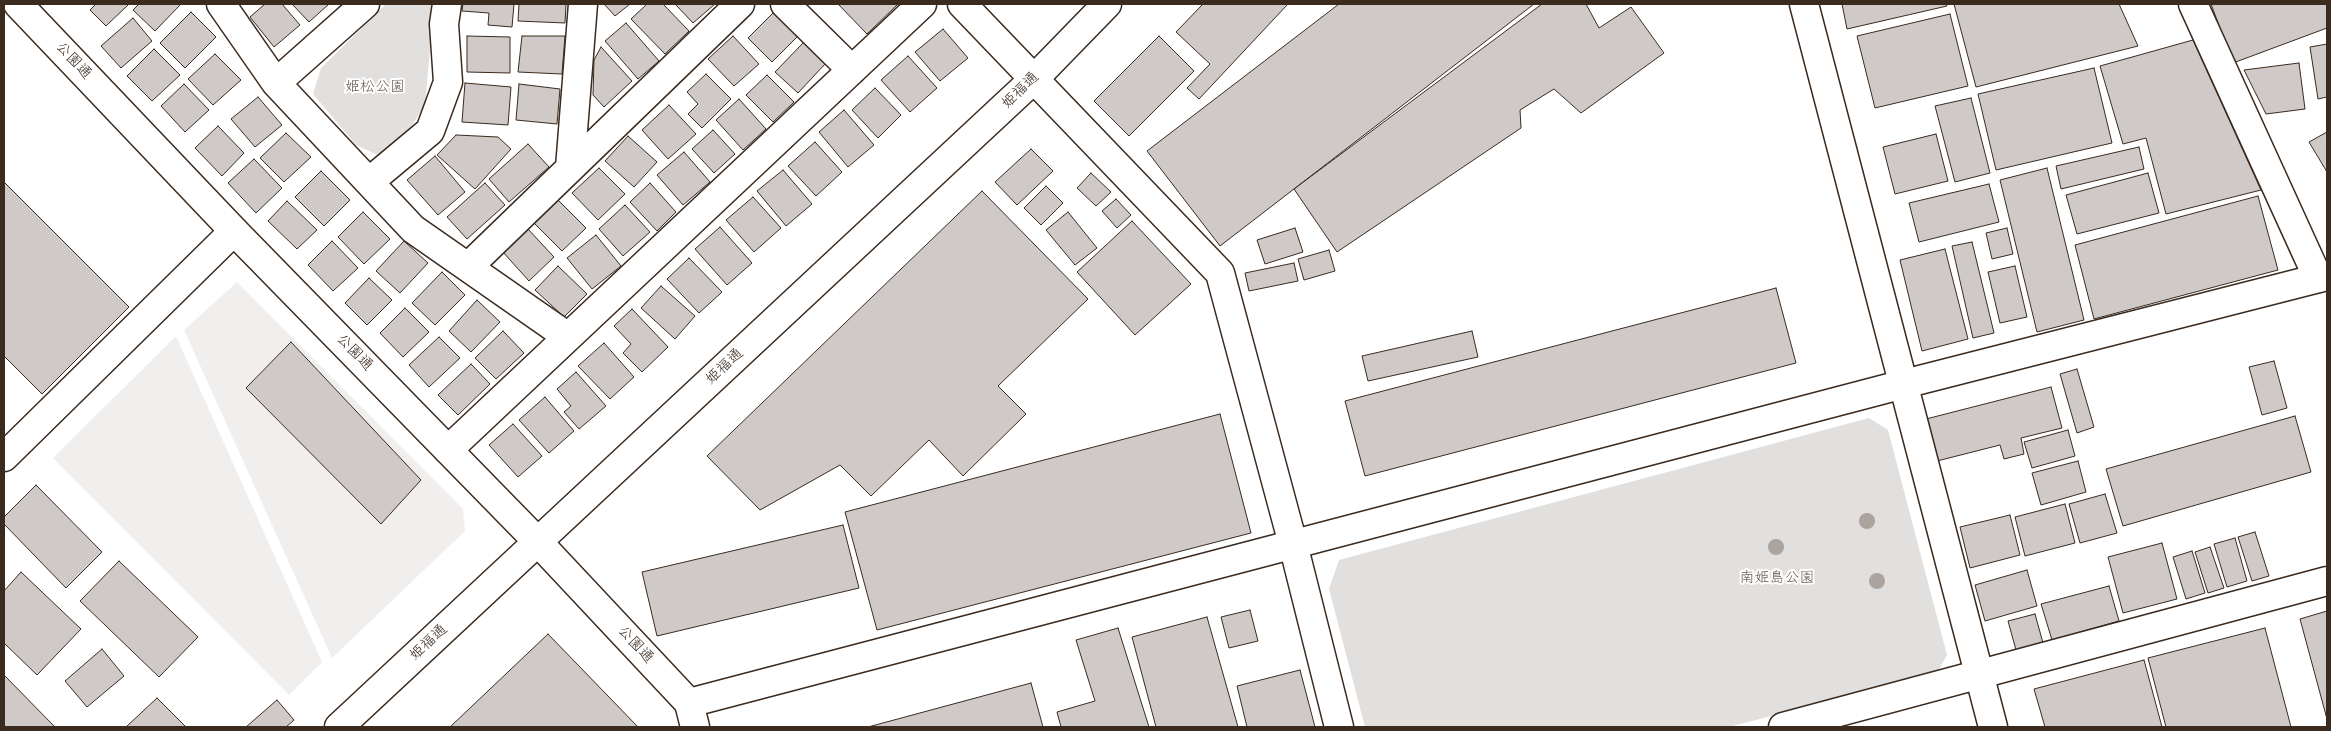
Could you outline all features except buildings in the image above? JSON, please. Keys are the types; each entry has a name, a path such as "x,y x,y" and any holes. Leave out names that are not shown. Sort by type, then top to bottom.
{"street":[{"name":"公園通","path":"18,4 234,231 538,542 692,715"},
{"path":"221,4 276,83 413,229 568,337"},
{"path":"276,83 365,4"},
{"path":"369,182 430,132 448,82 444,24 447,4"},
{"path":"570,168 583,4"},
{"path":"468,267 740,4"},
{"path":"785,4 852,70"},
{"path":"448,450 922,4"},
{"path":"962,4 1220,273 1293,544 1339,727"},
{"name":"姫福通","path":"340,727 1034,79 1107,4"},
{"path":"1804,4 1993,727"},
{"path":"692,715 1293,544 2322,277 2193,4"},
{"path":"4,457 234,231"},
{"path":"1782,727 2327,581"}],"shaded area":[{"path":"237,282 463,509 465,531 332,658 184,330"},
{"path":"176,336 322,662 289,695 53,458"}],"green space":[{"name":"姫松公園","path":"386,4 434,4 425,105 413,124 380,156 356,145 313,94 321,68"},
{"name":"南姫島公園","path":"1869,418 1888,430 1947,655 1937,673 1729,727 1365,727 1329,589 1339,560"}]}
